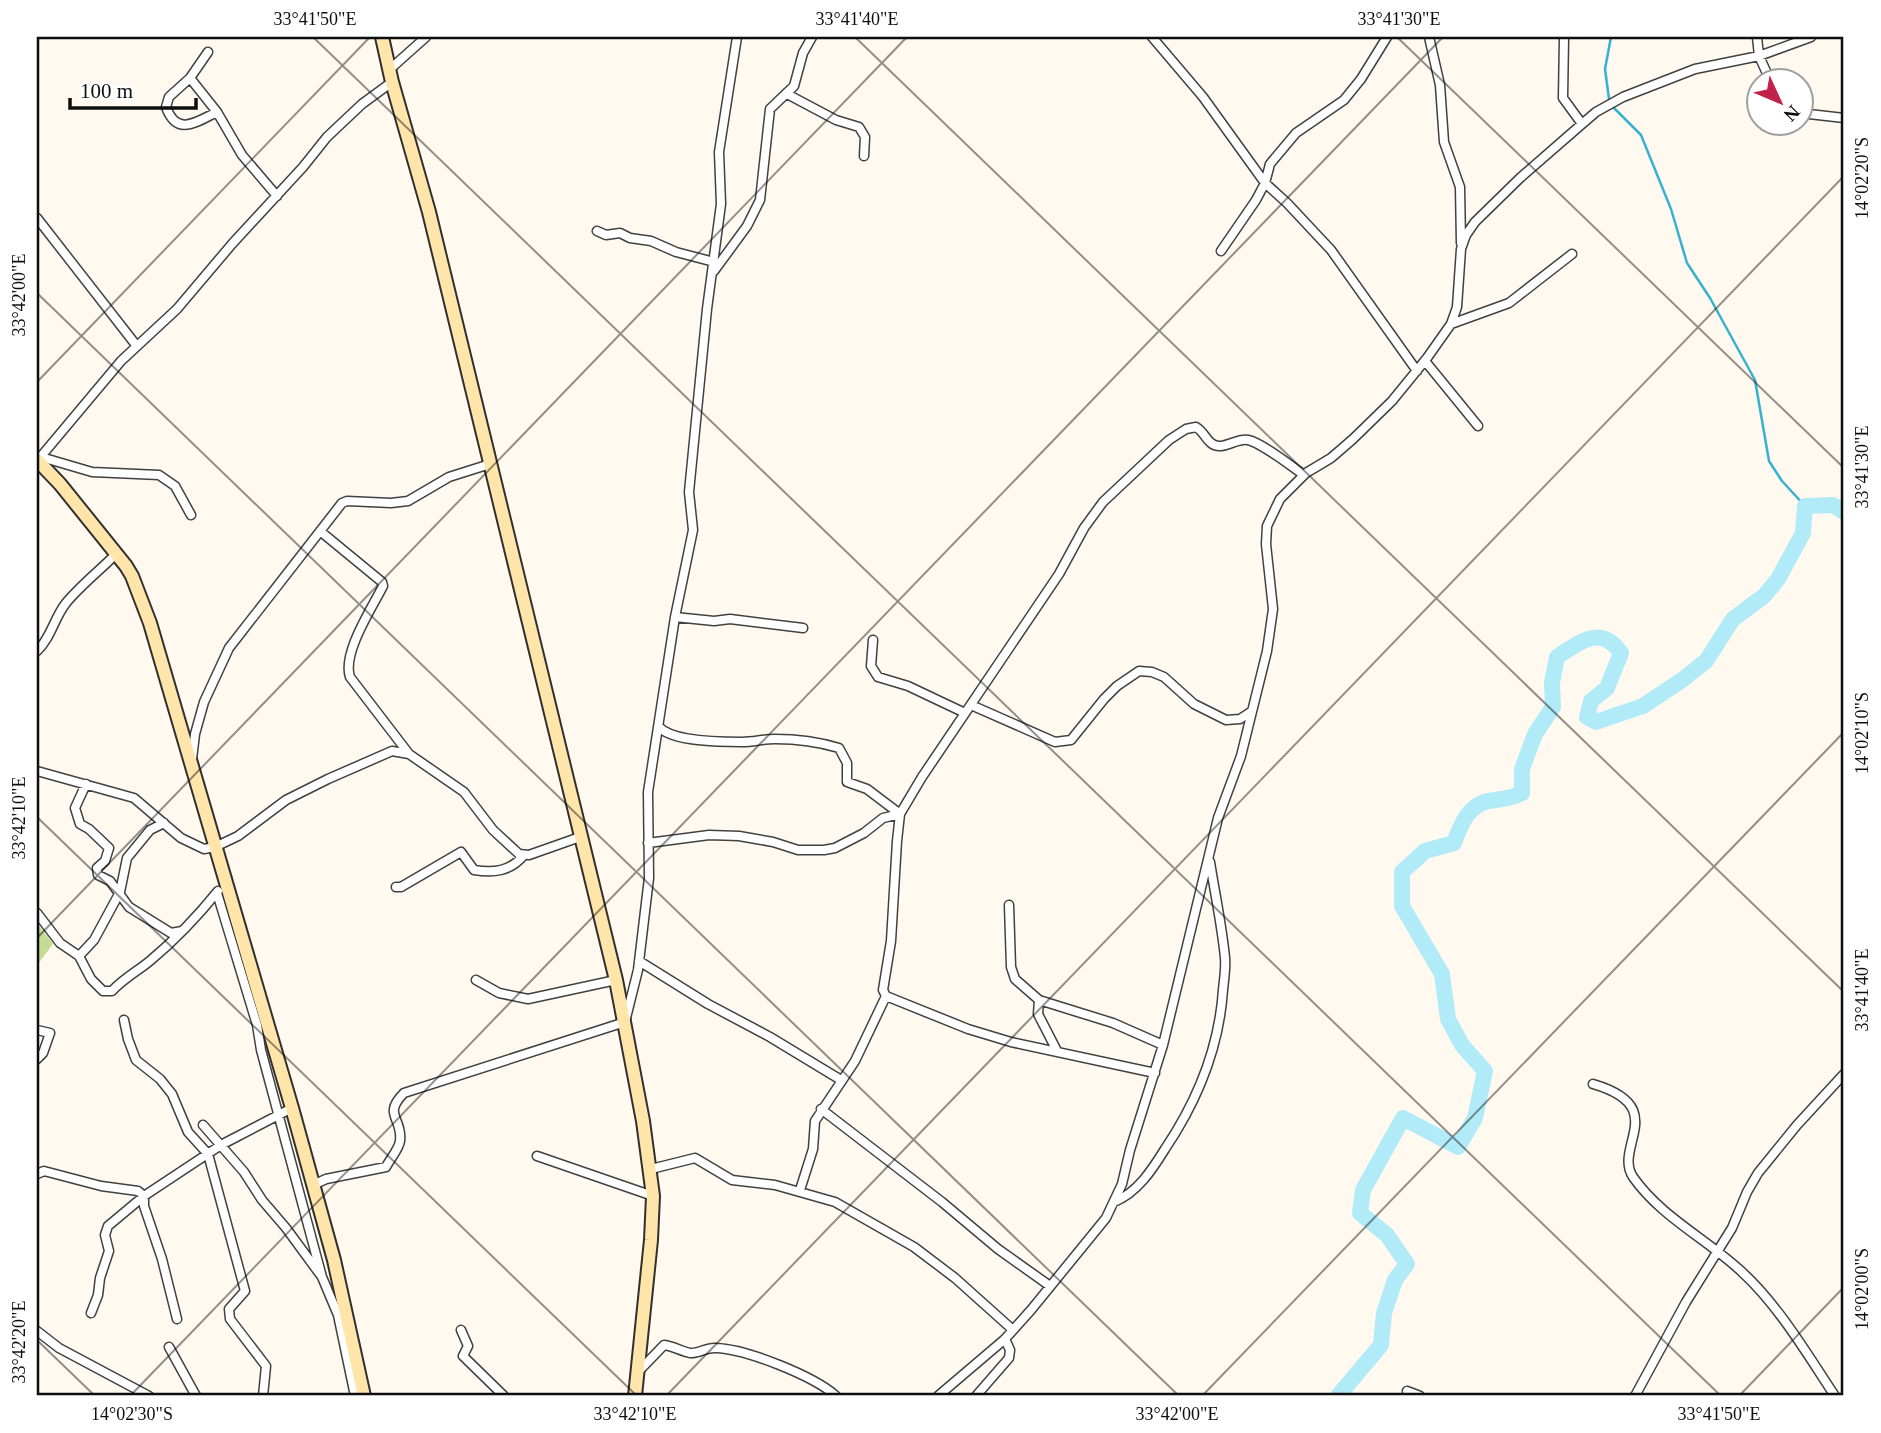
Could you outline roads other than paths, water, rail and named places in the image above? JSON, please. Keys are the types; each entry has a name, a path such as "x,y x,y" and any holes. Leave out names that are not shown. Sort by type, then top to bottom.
{"street":[{"path":"382,37 422,185 625,1023 651,1169 653,1196 635,1396"},
{"path":"38,459 136,345 177,309 327,137 391,76 426,37"},
{"path":"625,1023 639,961 649,878 648,792 675,617 693,530 689,492 707,309 721,204 719,152 737,37"},
{"path":"712,273 747,226 760,200 771,109 794,86 803,53 812,37"},
{"path":"1152,37 1203,97 1265,183 1331,250 1417,371"},
{"path":"1221,251 1265,183 1270,164 1296,134 1337,106 1354,89 1387,37"},
{"path":"938,1396 1013,1330 1106,1218 1122,1184 1163,1045 1218,818 1235,774 1267,651 1273,609 1266,544 1267,526 1280,499 1304,475 1346,445 1392,401 1451,324 1460,295 1460,187 1444,142 1440,85 1429,37"},
{"path":"1563,37 1563,98 1582,124"},
{"path":"1757,37 1759,56 1764,66"},
{"path":"1461,250 1466,235 1475,222 1520,178 1597,112 1623,97 1695,69 1759,56 1811,37"},
{"path":"208,52 190,78 169,97 166,107 175,122 183,125 192,124 217,112"},
{"path":"190,78 217,112 242,155 277,196"},
{"path":"787,94 836,120 859,127 864,137 864,156"},
{"path":"1814,115 1844,118"},
{"path":"37,218 136,345"},
{"path":"597,231 606,235 620,233 630,238 651,241 676,252 714,262"},
{"path":"1451,324 1509,303 1572,254"},
{"path":"1425,361 1478,426"},
{"path":"1155,1073 1011,1042 886,996 883,990 891,941 901,814 922,777 1059,574 1084,528 1102,502 1177,434 1196,427 1202,430 1212,444 1220,446 1251,441 1304,475"},
{"path":"38,459 92,472 159,475 175,486 191,514"},
{"path":"38,459 132,576 150,623 226,881 285,1111 323,1277 338,1315 355,1396"},
{"path":"191,761 204,702 229,648 337,508 346,501 408,501 449,477 490,464"},
{"path":"320,531 382,582 383,586 348,662 350,677 409,754 464,792 493,830 514,851 524,855"},
{"path":"37,651 46,643 58,615 68,601 115,555"},
{"path":"675,617 714,621 730,619 803,628"},
{"path":"873,640 871,666 878,677 908,687 965,713"},
{"path":"971,705 1055,742 1071,740 1117,686 1139,671 1152,671 1164,677 1194,704 1226,720 1240,719 1252,711"},
{"path":"659,727 668,735 684,738 741,742 791,740 839,748 847,762 847,782 867,789 901,814"},
{"path":"37,771 134,798 195,847 204,849 238,836 286,800 328,779 392,751 409,754"},
{"path":"86,784 75,808 80,824 109,848 105,861 97,868 98,875 110,881 129,907 171,933 184,931"},
{"path":"648,843 719,835 773,842 798,850 824,850 835,848 864,833 883,818 901,814"},
{"path":"79,957 94,940 120,892 127,858 150,830 164,823"},
{"path":"396,887 401,887 461,852 474,870 492,873 518,863 524,855 580,837"},
{"path":"1114,1202 1125,1198 1144,1179 1170,1142 1191,1107 1214,1050 1221,1019 1225,961 1209,856"},
{"path":"37,913 60,943 79,957 91,979 103,990 112,991 121,980 147,963 184,931 226,881"},
{"path":"217,893 257,1025 261,1050 313,1185 334,1260 364,1396"},
{"path":"1009,905 1011,967 1015,979 1039,1000 1113,1023 1163,1045"},
{"path":"639,961 697,998 770,1037 841,1080"},
{"path":"476,980 499,993 528,999 616,980"},
{"path":"800,1191 813,1149 815,1121 855,1061 886,996"},
{"path":"1039,1000 1038,1014 1057,1051"},
{"path":"124,1020 136,1060 160,1079 172,1094 188,1132 208,1154 245,1291 229,1309 229,1319 266,1366 263,1396"},
{"path":"313,1185 326,1179 386,1167 400,1143 399,1128 393,1114 394,1103 404,1093 625,1023"},
{"path":"37,1030 50,1033 43,1053 37,1059"},
{"path":"1635,1396 1686,1301 1732,1228 1758,1172 1844,1074"},
{"path":"1593,1084 1610,1088 1626,1101 1634,1113 1636,1124 1629,1160 1630,1173 1660,1207 1718,1252 1759,1289 1835,1396"},
{"path":"821,1109 998,1249 1050,1286"},
{"path":"91,1313 109,1251 106,1236 108,1226 144,1195 221,1145 285,1111"},
{"path":"203,1125 244,1172 262,1200 323,1277"},
{"path":"537,1156 653,1196"},
{"path":"651,1169 695,1158 732,1180 765,1183 835,1202 914,1247 955,1278 1013,1330"},
{"path":"37,1174 44,1171 102,1186 138,1191 144,1195"},
{"path":"144,1195 144,1206 162,1259 177,1319"},
{"path":"461,1330 468,1346 463,1356 504,1396"},
{"path":"37,1331 58,1348 149,1396"},
{"path":"976,1396 1009,1358 1010,1350 1005,1339"},
{"path":"636,1374 664,1345 691,1353 714,1347 737,1350 785,1367 812,1379 836,1396"},
{"path":"169,1347 196,1396"},
{"path":"1407,1391 1420,1396"}],"waterway":[{"path":"1609,99 1605,69 1611,37"},
{"path":"1613,107 1641,135 1671,209 1687,263 1710,298 1755,380 1769,461 1782,481 1805,506"},
{"path":"1338,1396 1381,1345 1384,1313 1395,1280 1407,1264 1387,1235 1360,1213 1363,1190 1403,1118 1458,1147 1475,1118 1485,1071 1462,1045 1448,1019 1442,974 1402,906 1402,872 1425,851 1454,843 1462,823 1476,806 1522,793 1522,769 1535,734 1553,707 1552,683 1557,657 1590,638 1606,639 1621,653 1607,688 1591,701 1587,717 1596,722 1643,706 1706,661 1733,619 1764,596 1778,579 1803,533 1805,506 1833,505 1844,512"}]}
